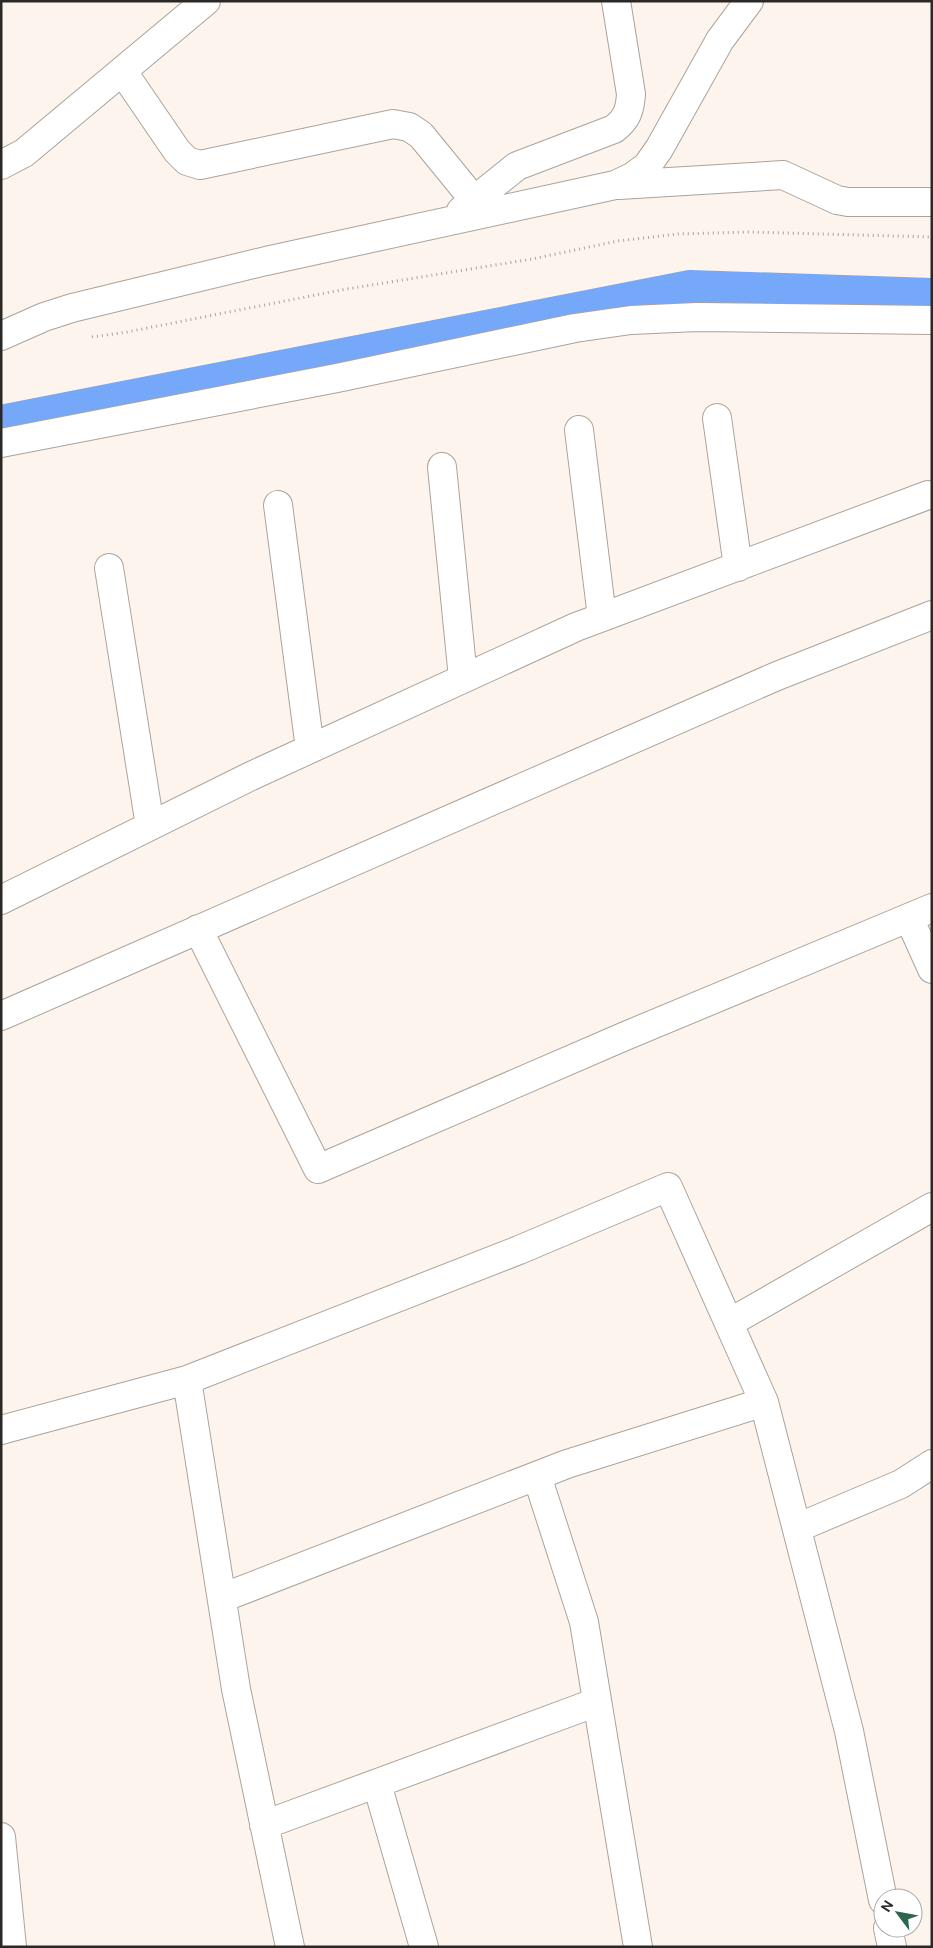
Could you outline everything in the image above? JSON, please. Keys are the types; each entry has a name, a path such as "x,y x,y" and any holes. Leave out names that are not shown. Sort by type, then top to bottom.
{"street":[{"path":"1,165 24,154 206,1"},
{"path":"448,222 517,166 614,129 626,120 631,94 616,1"},
{"path":"615,185 632,177 647,166 659,149 720,40 749,1"},
{"path":"123,72 177,151 187,161 200,165 393,124 409,126 422,135 474,200"},
{"path":"1,336 44,317 72,308 266,261 615,185 783,174 837,200 848,202 932,202"},
{"path":"1,443 336,378 576,328 631,320 697,317 932,320"},
{"path":"717,418 738,567"},
{"path":"579,430 602,617"},
{"path":"442,467 463,678"},
{"path":"1,900 251,776 576,627 928,496"},
{"path":"278,505 310,749"},
{"path":"110,568 150,826"},
{"path":"1,1016 776,676 932,615"},
{"path":"198,929 318,1168 632,1033 920,913 932,969"},
{"path":"1,1430 187,1380 519,1250 668,1187 764,1402 849,1731 881,1888"},
{"path":"729,1323 932,1207"},
{"path":"187,1380 236,1689 290,1947"},
{"path":"222,1598 567,1464 764,1402"},
{"path":"797,1528 901,1484 932,1464"},
{"path":"538,1476 584,1622 633,1945"},
{"path":"264,1825 597,1702"},
{"path":"377,1784 424,1947"},
{"path":"2,1842 12,1947"}],"path":[{"path":"88,338 341,290 532,259 618,241 678,234 749,232 932,237"}],"waterway":[{"path":"1,422 690,287 932,295"}]}
